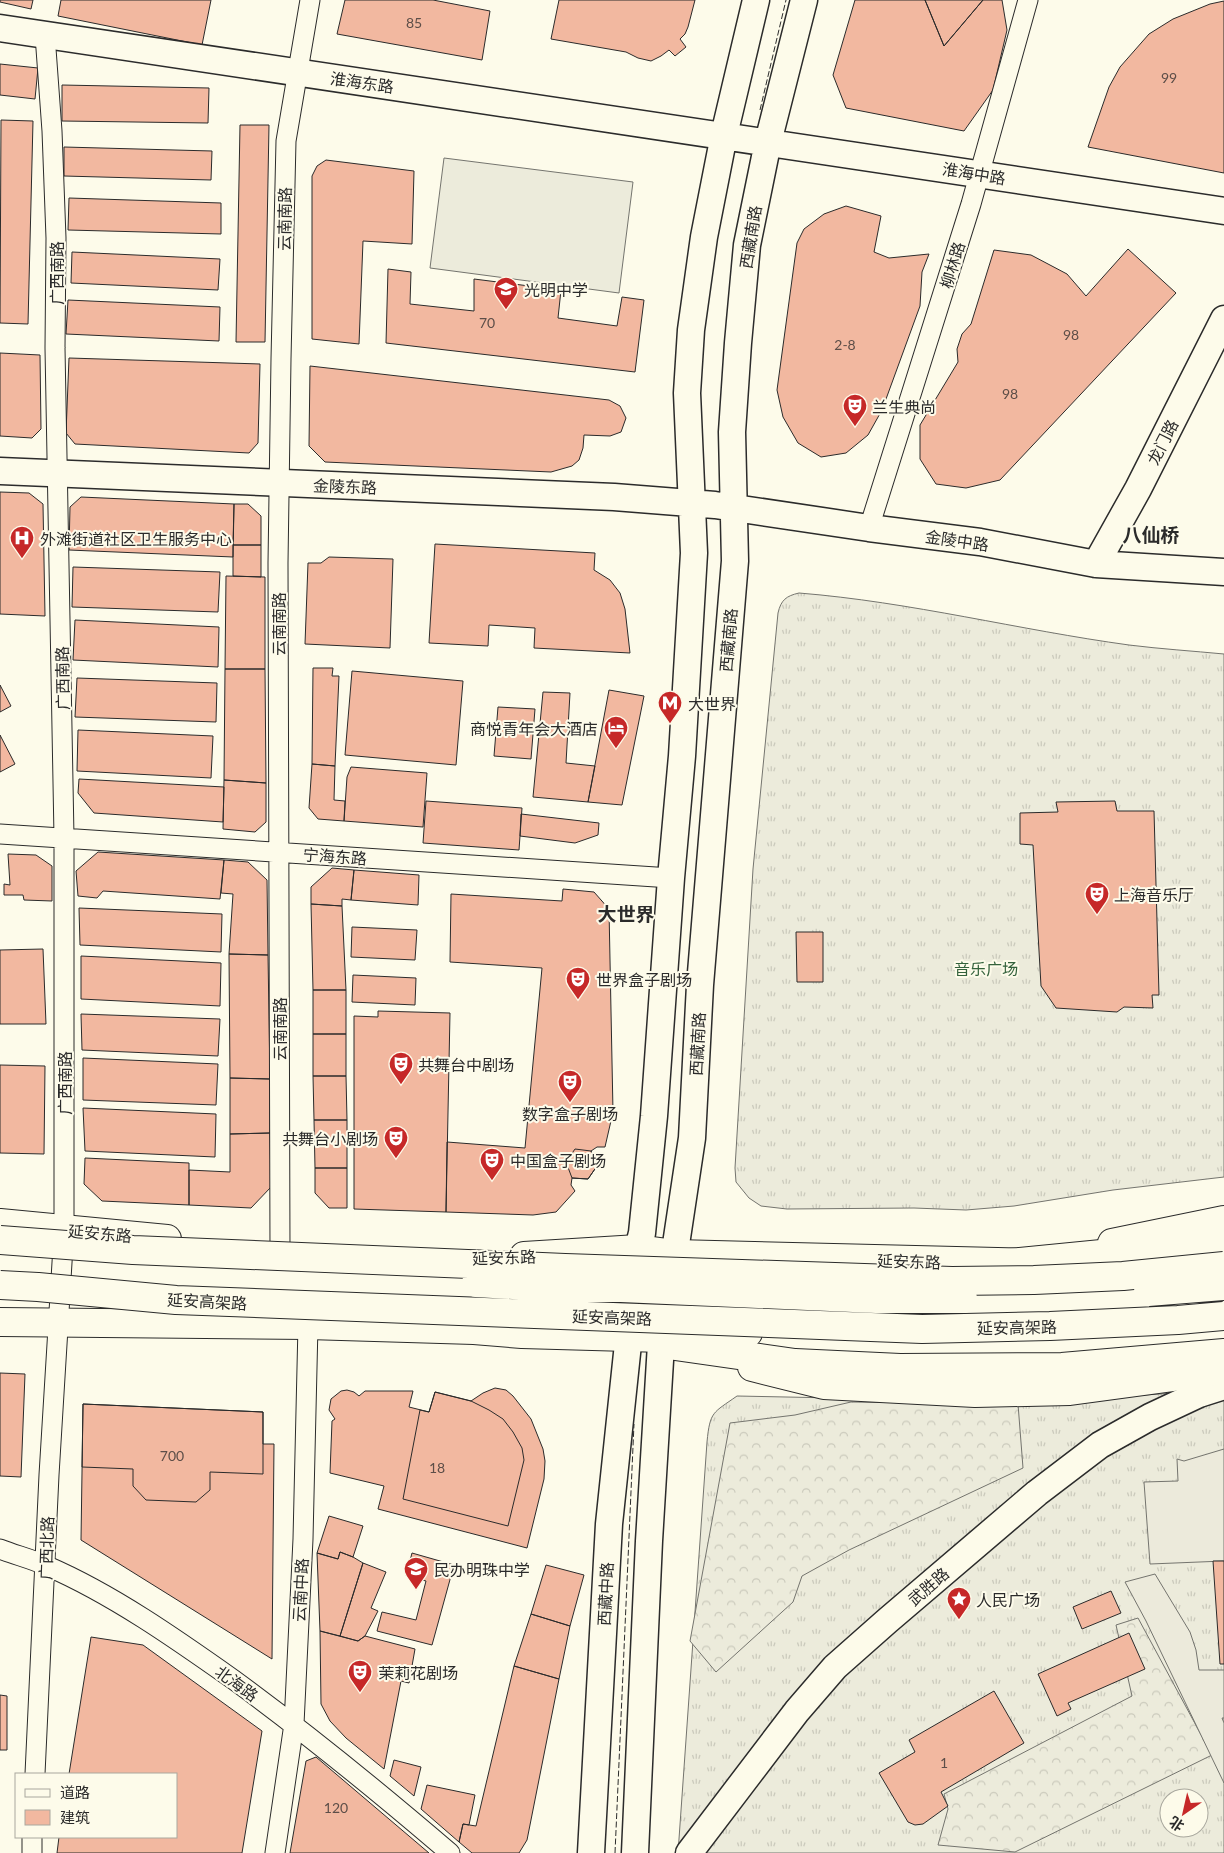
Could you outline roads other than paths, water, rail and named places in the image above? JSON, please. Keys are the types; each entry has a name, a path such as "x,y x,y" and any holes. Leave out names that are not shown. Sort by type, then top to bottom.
{"main road":[{"path":"638,1249 642,1233 654,1116 671,878 682,756 694,553 687,393 691,330 704,237 724,135 756,0"},
{"name":"西藏南路","path":"662,1341 692,1138 700,985 735,561 732,432 747,245 768,142 804,0"},
{"name":"淮海东路","path":"0,28 724,135"},
{"name":"淮海中路","path":"724,135 1224,211"},
{"name":"龙门路","path":"1096,564 1138,489 1224,319"},
{"name":"金陵东路","path":"0,471 614,497 691,503"},
{"name":"金陵中路","path":"691,503 980,542 1096,564 1224,572"},
{"name":"延安东路","path":"1010,1264 1224,1220"},
{"name":"延安东路","path":"0,1223 280,1249 402,1257 482,1259 638,1249 675,1254 1010,1264 1224,1262"},
{"path":"0,1240 133,1250 565,1268 952,1281 1123,1276 1224,1266"},
{"path":"1010,1264 1224,1242"},
{"name":"西藏中路","path":"591,1853 609,1524 638,1249"},
{"name":"延安高架路","path":"0,1258 563,1288 621,1288 876,1299 1072,1297 1224,1286"},
{"name":"延安高架路","path":"0,1285 38,1286 176,1300 922,1329 1050,1326 1224,1316"},
{"path":"0,1300 176,1300"},
{"path":"0,1310 58,1322"},
{"path":"0,1322 308,1325 474,1330 522,1334 630,1336 795,1363 900,1368 1062,1367 1224,1353"},
{"path":"662,1341 729,1333 1000,1337 1157,1330 1224,1323"},
{"path":"662,1341 824,1385 975,1393 1070,1392 1224,1370"},
{"path":"635,1853 650,1525 662,1341"},
{"name":"武胜路","path":"689,1853 797,1711 835,1667 887,1621 1037,1493 1100,1445 1150,1417 1199,1394 1224,1386"}],"street":[{"name":"云南南路","path":"280,1249 278,483 286,141 310,0"},
{"name":"柳林路","path":"869,528 980,174 1028,0"},
{"name":"广西南路","path":"45,35 52,131 56,238 57,473 64,837 64,1230 58,1322"},
{"name":"宁海东路","path":"0,834 671,878"},
{"name":"广西北路","path":"35,1773 46,1565 49,1465 58,1322"},
{"name":"云南中路","path":"275,1853 294,1724 302,1539 308,1325"},
{"name":"北海路","path":"0,1550 46,1565 130,1611 202,1658 294,1724 450,1853"},
{"path":"32,1838 32,1853"}],"place":[{"name":"光明中学","path":"506,310"},
{"name":"兰生典尚","path":"855,427"},
{"name":"外滩街道社区卫生服务中心","path":"22,559"},
{"name":"大世界","path":"670,724"},
{"name":"商悦青年会大酒店","path":"616,749"},
{"name":"上海音乐厅","path":"1097,915"},
{"name":"世界盒子剧场","path":"578,1000"},
{"name":"共舞台中剧场","path":"401,1085"},
{"name":"数字盒子剧场","path":"570,1103"},
{"name":"共舞台小剧场","path":"396,1159"},
{"name":"中国盒子剧场","path":"492,1181"},
{"name":"民办明珠中学","path":"416,1590"},
{"name":"人民广场","path":"959,1620"},
{"name":"茉莉花剧场","path":"360,1693"}],"district":[{"name":"八仙桥","path":"1151,534"},
{"name":"大世界","path":"626,913"}],"park label":[{"name":"音乐广场","path":"986,968"}]}
